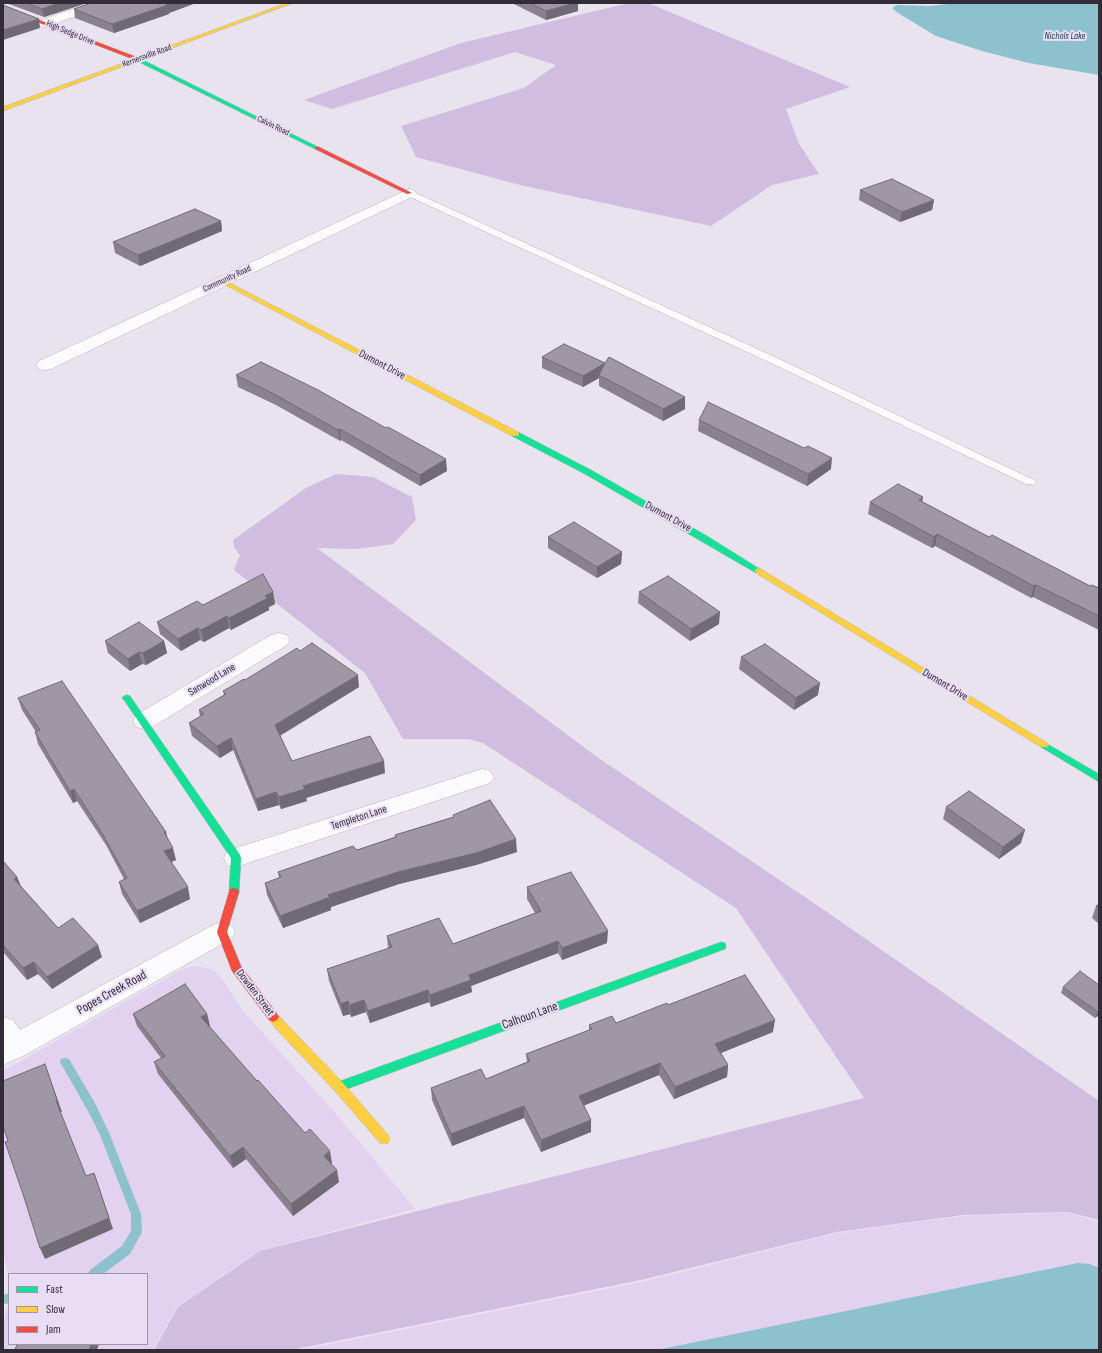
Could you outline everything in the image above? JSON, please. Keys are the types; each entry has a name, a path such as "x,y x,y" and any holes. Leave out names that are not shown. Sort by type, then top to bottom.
{"street":[{"path":"44,23 103,3"},
{"name":"Kernersville Road","path":"3,109 291,3"},
{"name":"High Sedge Drive","path":"3,7 137,60"},
{"name":"Calvin Road","path":"137,60 409,193"},
{"name":"Community Road","path":"45,365 409,193"},
{"name":"Dumont Drive","path":"222,281 588,472 697,534 1099,779"},
{"name":"Sanwood Lane","path":"144,721 279,640"},
{"path":"127,698 236,858 234,893 222,932"},
{"name":"Templeton Lane","path":"236,858 482,777"},
{"name":"Popes Creek Road","path":"8,1042 222,932"},
{"name":"Dowden Street","path":"222,932 236,968 280,1026 339,1087 384,1139"},
{"name":"Calhoun Lane","path":"339,1087 721,946"}],"lane":[{"path":"409,193 780,364 1030,482"}],"shaded area":[{"path":"629,3 648,3 850,87 786,109 799,144 819,174 772,185 711,226 520,185 416,157 401,126 524,88 556,65 515,52 332,109 304,100 461,43"},
{"path":"336,474 373,477 412,497 416,520 393,544 357,549 317,548 597,757 827,912 1099,1101 1099,1220 1068,1212 963,1215 837,1232 641,1280 291,1350 154,1350 178,1307 260,1251 864,1098 736,908 483,743 468,739 403,739 365,673 234,570 240,555 234,547 233,540 306,488"},
{"path":"196,966 211,969 220,976 243,1011 338,1116 415,1209 259,1251 177,1307 153,1350 3,1350 3,1322 8,1305 8,1345 148,1345 148,1273 8,1273 3,1253 3,1071 183,969"},
{"path":"1068,1213 1099,1222 1099,1350 300,1350 641,1282 837,1233 962,1216"}],"water":[{"name":"Nichols Lake","path":"956,3 1099,3 1099,75 1029,63 982,51 936,36 892,8 897,5 930,6"},
{"path":"1078,1263 1089,1264 1099,1268 1099,1350 657,1350"}],"building":[{"path":"27,3 59,3 42,9"},
{"path":"91,3 170,3 112,24 74,9"},
{"path":"530,3 575,3 546,11"},
{"path":"3,5 39,19 3,30"},
{"path":"892,179 934,200 902,212 860,190"},
{"path":"195,209 221,221 138,255 113,242"},
{"path":"564,344 605,363 583,376 542,357"},
{"path":"609,357 685,397 663,409 599,375"},
{"path":"261,362 318,390 446,459 420,475 340,429 338,430 274,394 236,375"},
{"path":"708,402 804,448 808,446 832,458 808,474 699,420"},
{"path":"898,484 923,497 919,500 989,537 992,535 1090,586 1092,585 1099,588 1099,616 1036,585 1034,586 937,534 934,537 870,502"},
{"path":"574,522 622,552 597,567 548,537"},
{"path":"263,574 273,592 265,596 268,598 229,618 227,616 201,630 198,628 178,639 157,622 197,601 203,605"},
{"path":"668,576 720,612 691,629 639,592"},
{"path":"139,622 164,641 143,653 139,652 128,659 105,641"},
{"path":"312,643 358,675 275,725 292,761 370,736 384,761 303,786 305,789 279,797 276,792 256,799 231,738 217,746 189,723 204,714 199,710 226,694 223,691 244,679 245,680 297,648 300,651"},
{"path":"765,644 820,683 796,698 741,657"},
{"path":"62,681 166,832 164,832 173,848 164,851 188,887 137,911 119,882 127,878 102,833 74,789 70,791 35,732 40,730 18,698"},
{"path":"969,791 1025,830 1003,847 946,807"},
{"path":"490,800 516,839 476,853 398,872 328,895 330,897 280,916 265,883 281,877 278,872 353,846 357,850 396,837 395,835 454,817 453,815"},
{"path":"3,861 17,877 14,879 58,928 73,918 98,945 47,977 34,962 23,968 3,945"},
{"path":"571,872 608,931 562,948 558,941 469,975 471,980 430,995 428,990 368,1011 364,1000 350,1005 348,1001 341,1004 327,969 392,947 387,936 439,918 453,944 541,911 527,887"},
{"path":"1080,971 1099,985 1098,1012 1063,987"},
{"path":"745,975 775,1020 715,1044 728,1065 675,1087 660,1063 579,1096 591,1120 541,1140 524,1106 451,1134 431,1088 481,1069 486,1079 530,1061 526,1054 592,1029 589,1025 612,1016 616,1023 667,1003 668,1005"},
{"path":"185,984 207,1014 201,1017 305,1133 310,1129 330,1151 324,1156 337,1170 291,1204 243,1147 230,1156 154,1062 165,1056 133,1014"},
{"path":"45,1064 57,1100 56,1101 86,1176 94,1173 109,1218 40,1248 5,1142 8,1141 3,1126 3,1081"},
{"path":"17,1345 91,1345 89,1350 15,1350"}],"waterway":[{"path":"65,1062 92,1108 105,1135 136,1214 136,1232 126,1250 95,1273"}],"traffic: fast":[{"path":"137,59 317,148"},
{"path":"515,434 588,472 759,571"},
{"path":"127,698 236,858 234,892"},
{"path":"1044,745 1099,779"},
{"path":"339,1087 721,946"}],"traffic: slow":[{"path":"3,109 291,3"},
{"path":"222,281 515,434"},
{"path":"759,571 1044,745"},
{"path":"273,1017 339,1087 384,1139"}],"traffic: jam":[{"path":"3,7 137,59"},
{"path":"317,148 409,193"},
{"path":"234,892 222,932 236,968 273,1017"}]}
